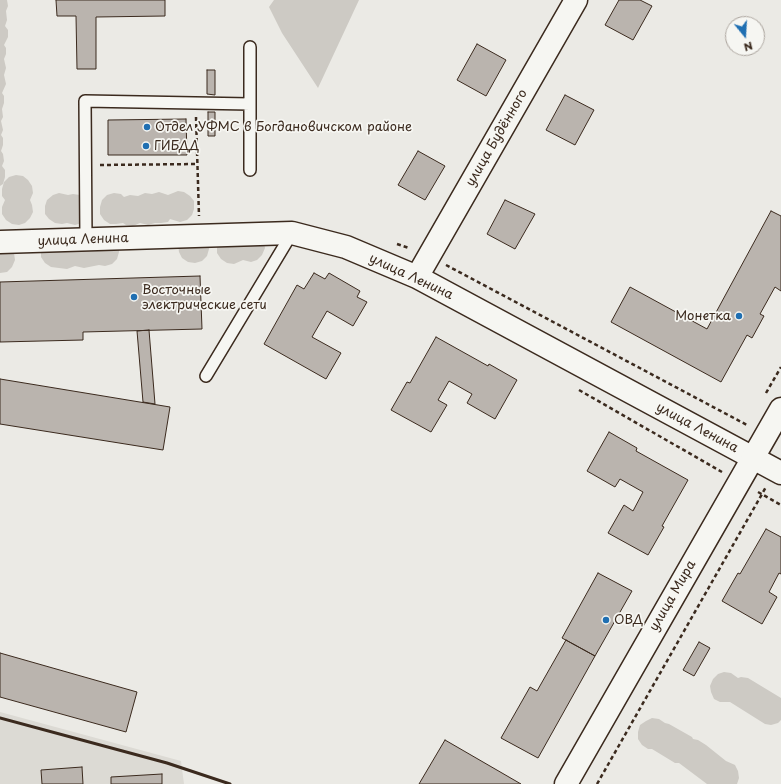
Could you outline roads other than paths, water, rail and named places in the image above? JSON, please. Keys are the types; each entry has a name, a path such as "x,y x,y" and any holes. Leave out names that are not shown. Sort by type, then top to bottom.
{"street":[{"name":"улица Будённого","path":"417,277 576,0"},
{"name":"улица Ленина","path":"0,242 292,233 346,247 417,277 778,471"},
{"name":"улица Мира","path":"566,784 738,481 781,409"}],"lane":[{"path":"250,47 250,170"},
{"path":"86,240 86,101 250,104"},
{"path":"206,376 292,233"}],"railway":[{"path":"0,718 167,763 230,784"}],"place":[{"name":"Отдел УФМС в Богдановичском районе","path":"147,127"},
{"name":"ГИБДД","path":"146,146"},
{"name":"Восточные электрические сети","path":"134,297"},
{"name":"Монетка","path":"739,316"},
{"name":"ОВД","path":"606,620"}]}
